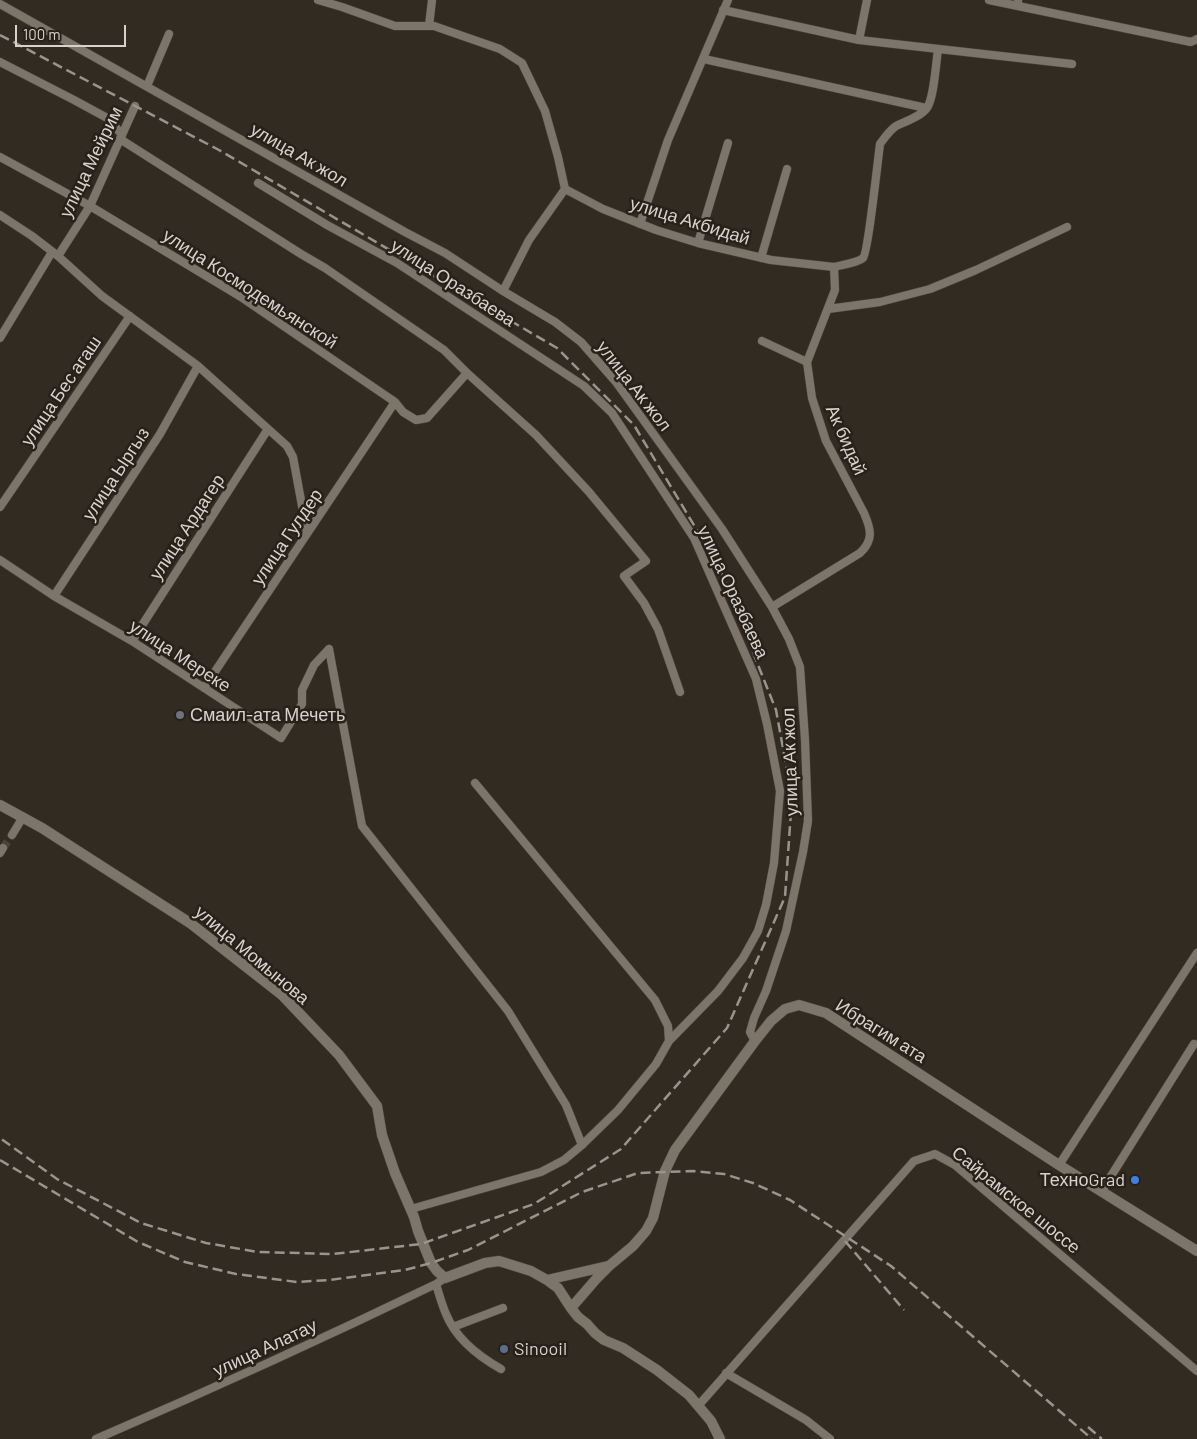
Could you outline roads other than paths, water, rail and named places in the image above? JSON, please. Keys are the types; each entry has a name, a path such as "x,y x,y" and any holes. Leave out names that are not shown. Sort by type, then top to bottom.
{"main road":[{"name":"улица Момынова","path":"0,805 50,833 190,923 282,995 339,1055 377,1106 382,1134 394,1173 411,1209 431,1263 437,1271 440,1281"},
{"name":"Ибрагим ата","path":"571,1308 597,1278 633,1246 646,1231 653,1218 665,1171 675,1150 771,1021 785,1009 799,1005 826,1013 1059,1166 1197,1251"},
{"path":"440,1281 485,1264 499,1262 531,1271 547,1280 558,1288 578,1317 595,1333 658,1370 689,1395 710,1421 720,1439"},
{"path":"547,1280 610,1266"}],"street":[{"path":"318,0 395,26 434,26 500,49 522,63 545,111 558,157 564,188 529,240 503,291"},
{"path":"430,26 432,0"},
{"path":"640,224 668,140 728,0"},
{"path":"859,40 867,0"},
{"path":"989,0 1018,3 1192,42 1197,39"},
{"name":"улица Ак жол","path":"0,4 445,253 555,322 581,342 616,382 722,529 772,607 789,639 800,667 808,821 786,931 750,1032 755,1041"},
{"path":"723,10 859,40 1072,64"},
{"path":"147,86 169,34"},
{"path":"834,267 859,261 866,254 880,144 885,136 895,127 916,116 926,108 930,100 938,49"},
{"path":"704,59 926,108"},
{"path":"0,62 109,119 121,137 292,249 325,268 444,350 536,435 589,492 646,561 624,576 644,603 658,629 680,692"},
{"name":"улица Мейрим","path":"0,338 55,254 90,206 135,106"},
{"path":"698,243 728,143"},
{"name":"улица Космодемьянской","path":"0,156 90,206 241,297 395,402 403,412 416,420 427,418 467,373"},
{"path":"761,258 786,169"},
{"name":"улица Оразбаева","path":"258,183 327,225 397,263 584,386 612,414 694,538 756,679 780,790 774,862 766,905 758,931 744,958 718,991 669,1041 656,1064 618,1110 582,1146 564,1160 541,1172 411,1209"},
{"name":"улица Акбидай","path":"564,188 603,209 656,230 698,243 771,260 834,267"},
{"path":"0,215 32,236 102,296 198,366 287,446 293,457 307,533"},
{"path":"828,309 880,302 930,289 1066,228"},
{"name":"Ак бидай","path":"772,607 860,553 868,546 870,536 867,519 826,441 812,398 807,362 835,290 834,267"},
{"name":"улица Бес агаш","path":"0,507 130,316"},
{"path":"762,341 807,362"},
{"name":"улица Ыргыз","path":"54,596 160,434 198,366"},
{"name":"улица Гулдер","path":"204,688 395,402"},
{"name":"улица Ардагер","path":"132,641 268,429"},
{"name":"улица Мереке","path":"0,562 132,641 281,738 302,704 302,690 314,664 329,649 362,826 424,907 508,1011 566,1104 582,1146"},
{"path":"475,783 654,1000 668,1026 669,1041"},
{"path":"12,835 23,818"},
{"path":"1059,1166 1197,953"},
{"path":"1101,1192 1194,1044"},
{"name":"Сайрамское шоссе","path":"698,1406 914,1161 935,1154 954,1165 1197,1371"},
{"path":"440,1281 446,1316 453,1327 467,1346 501,1369"},
{"name":"улица Алатау","path":"96,1439 340,1330 440,1281"},
{"path":"453,1327 503,1308"},
{"path":"726,1373 806,1420 830,1439"}],"tunnel":[{"path":"3,848 12,835"}],"railway":[{"path":"0,35 219,150 557,348 634,425 719,567 776,710 792,797 785,897 727,1028 621,1149 534,1204 421,1244 333,1254 258,1252 206,1243 141,1223 57,1179 0,1138"},
{"path":"0,1160 138,1242 185,1262 236,1274 297,1282 329,1280 405,1270 431,1263 468,1250 582,1192 638,1173 693,1171 724,1174 753,1183 790,1200 891,1266 1092,1439"},
{"path":"845,1241 904,1310"},
{"path":"1088,1427 1102,1439"}],"place":[{"name":"Смаил-ата Мечеть","path":"180,715"},
{"name":"ТехноGrad","path":"1135,1180"},
{"name":"Sinooil","path":"504,1349"}]}
